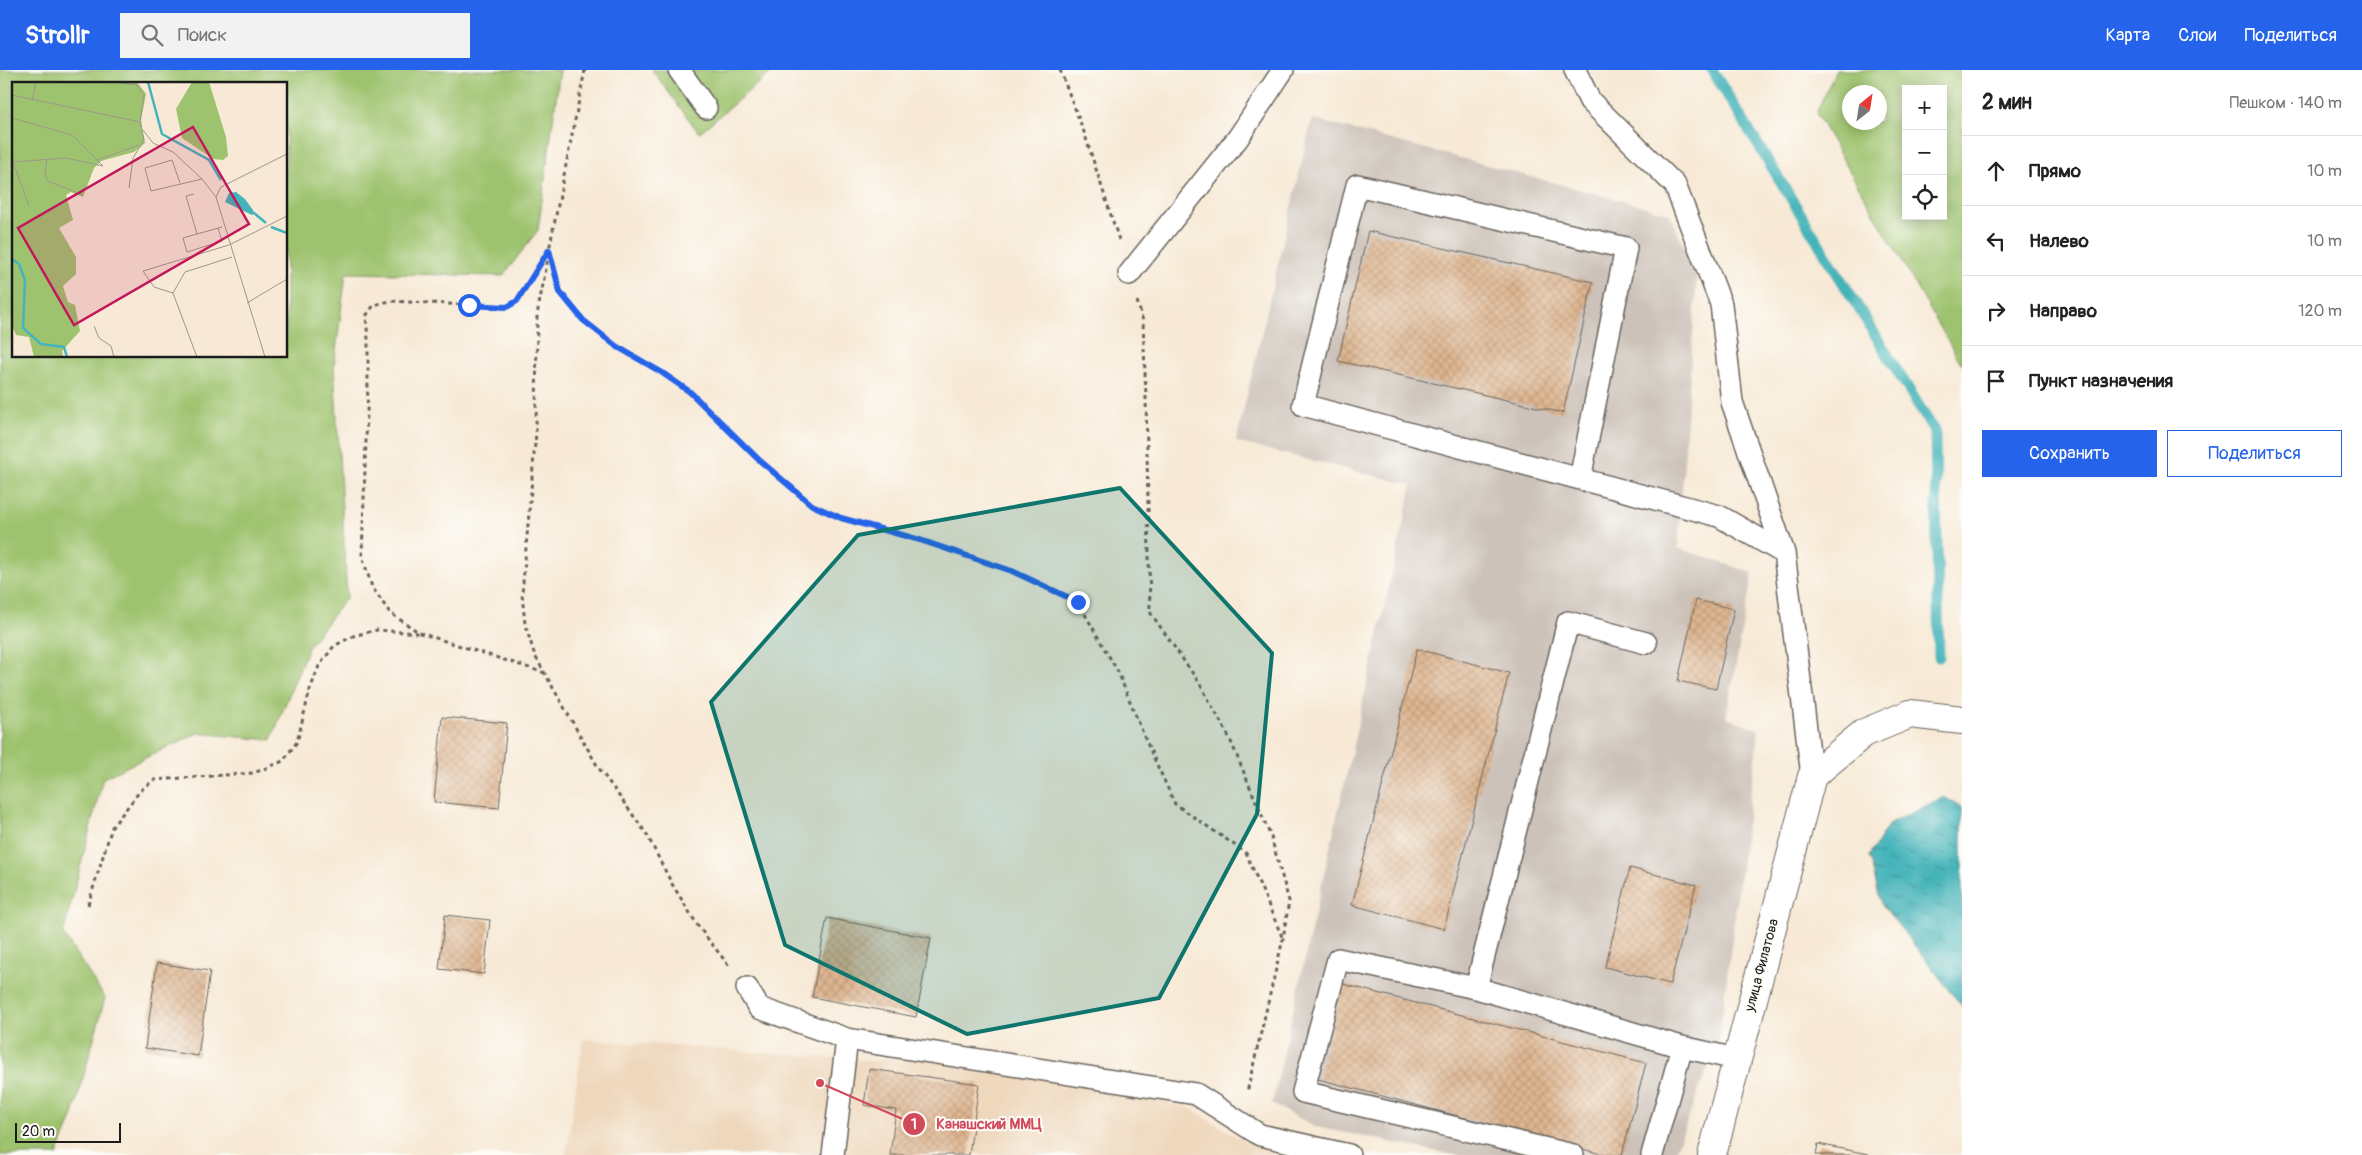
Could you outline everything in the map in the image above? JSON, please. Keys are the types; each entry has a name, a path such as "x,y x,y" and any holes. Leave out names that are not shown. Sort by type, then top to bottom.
{"street":[{"path":"1812,776 1864,733 1910,714 1962,720"},
{"name":"улица Филатова","path":"1712,1155 1812,776"}],"lane":[{"path":"679,70 706,108"},
{"path":"1129,274 1238,138 1283,70"},
{"path":"1575,70 1590,101 1675,185 1720,304 1732,402 1784,553 1812,776"},
{"path":"1580,479 1626,248 1357,185 1303,405 1580,479 1719,516 1784,553"},
{"path":"1476,988 1568,622 1646,643"},
{"path":"1573,1155 1303,1092 1338,959 1476,988 1682,1047 1736,1059"},
{"path":"747,988 759,1008 847,1039 1196,1094 1260,1135 1349,1155"},
{"path":"834,1155 847,1039"},
{"path":"1652,1155 1682,1047"}],"path":[{"path":"585,70 537,315 536,432 522,594 525,624 536,656 598,766 646,834 672,884 698,926 747,988"},
{"path":"1060,70 1084,132 1143,322 1150,612 1200,684 1229,737 1271,837 1289,901 1283,939 1246,1096 1260,1135"},
{"path":"420,633 390,613 372,587 362,556 368,383 366,316 374,305 390,301 507,307 517,301 549,250"},
{"path":"549,250 560,292 583,320 616,346 661,372 690,392 758,459 812,505 841,518 920,540 1012,571 1078,602 1118,672 1146,743 1175,804 1246,854 1283,939"},
{"path":"88,905 112,827 140,791 154,780 254,773 283,761 297,742 318,666 334,646 353,636 377,630 420,633 545,673"}],"highlighted area":[{"path":"1120,488 1272,653 1257,814 1159,998 967,1034 785,945 711,702 858,535"}],"shaded area":[{"path":"1312,119 1669,213 1697,276 1678,548 1753,573 1726,717 1759,729 1719,1039 1674,1155 1454,1155 1316,1127 1272,1104 1412,485 1236,442"},
{"path":"583,1039 875,1061 906,1054 1186,1106 1246,1142 1300,1155 566,1155"}],"green space":[{"path":"0,70 560,70 538,230 503,276 346,273 334,366 347,597 309,645 271,740 198,733 103,778 63,934 105,998 73,1115 57,1155 0,1155"},
{"path":"652,70 774,70 699,133"},
{"path":"1836,70 1962,70 1962,365 1816,113"}],"water":[{"path":"1944,797 1962,807 1962,1006 1881,903 1869,856 1889,824"}],"building":[{"path":"1368,231 1593,282 1563,413 1338,361"},
{"path":"1696,600 1734,609 1716,689 1678,681"},
{"path":"1417,649 1509,673 1444,929 1352,905"},
{"path":"442,717 507,723 499,808 434,802"},
{"path":"1630,868 1696,885 1670,984 1605,967"},
{"path":"445,915 490,920 484,974 439,969"},
{"path":"827,918 931,938 916,1017 812,997"},
{"path":"157,963 210,971 198,1056 145,1048"},
{"path":"1343,984 1646,1063 1622,1155 1605,1155 1318,1079"},
{"path":"869,1069 979,1084 969,1155 890,1155 896,1110 864,1105"},
{"path":"1818,1144 1868,1154 1868,1155 1816,1155"}],"waterway":[{"path":"1712,70 1935,432 1939,657"}],"place":[{"name":"Канашский ММЦ","path":"820,1083"}],"route":[{"path":"469,305 507,307 517,301 549,250 560,292 583,320 616,346 661,372 690,392 758,459 812,505 841,518 920,540 1012,571 1078,602"}]}
